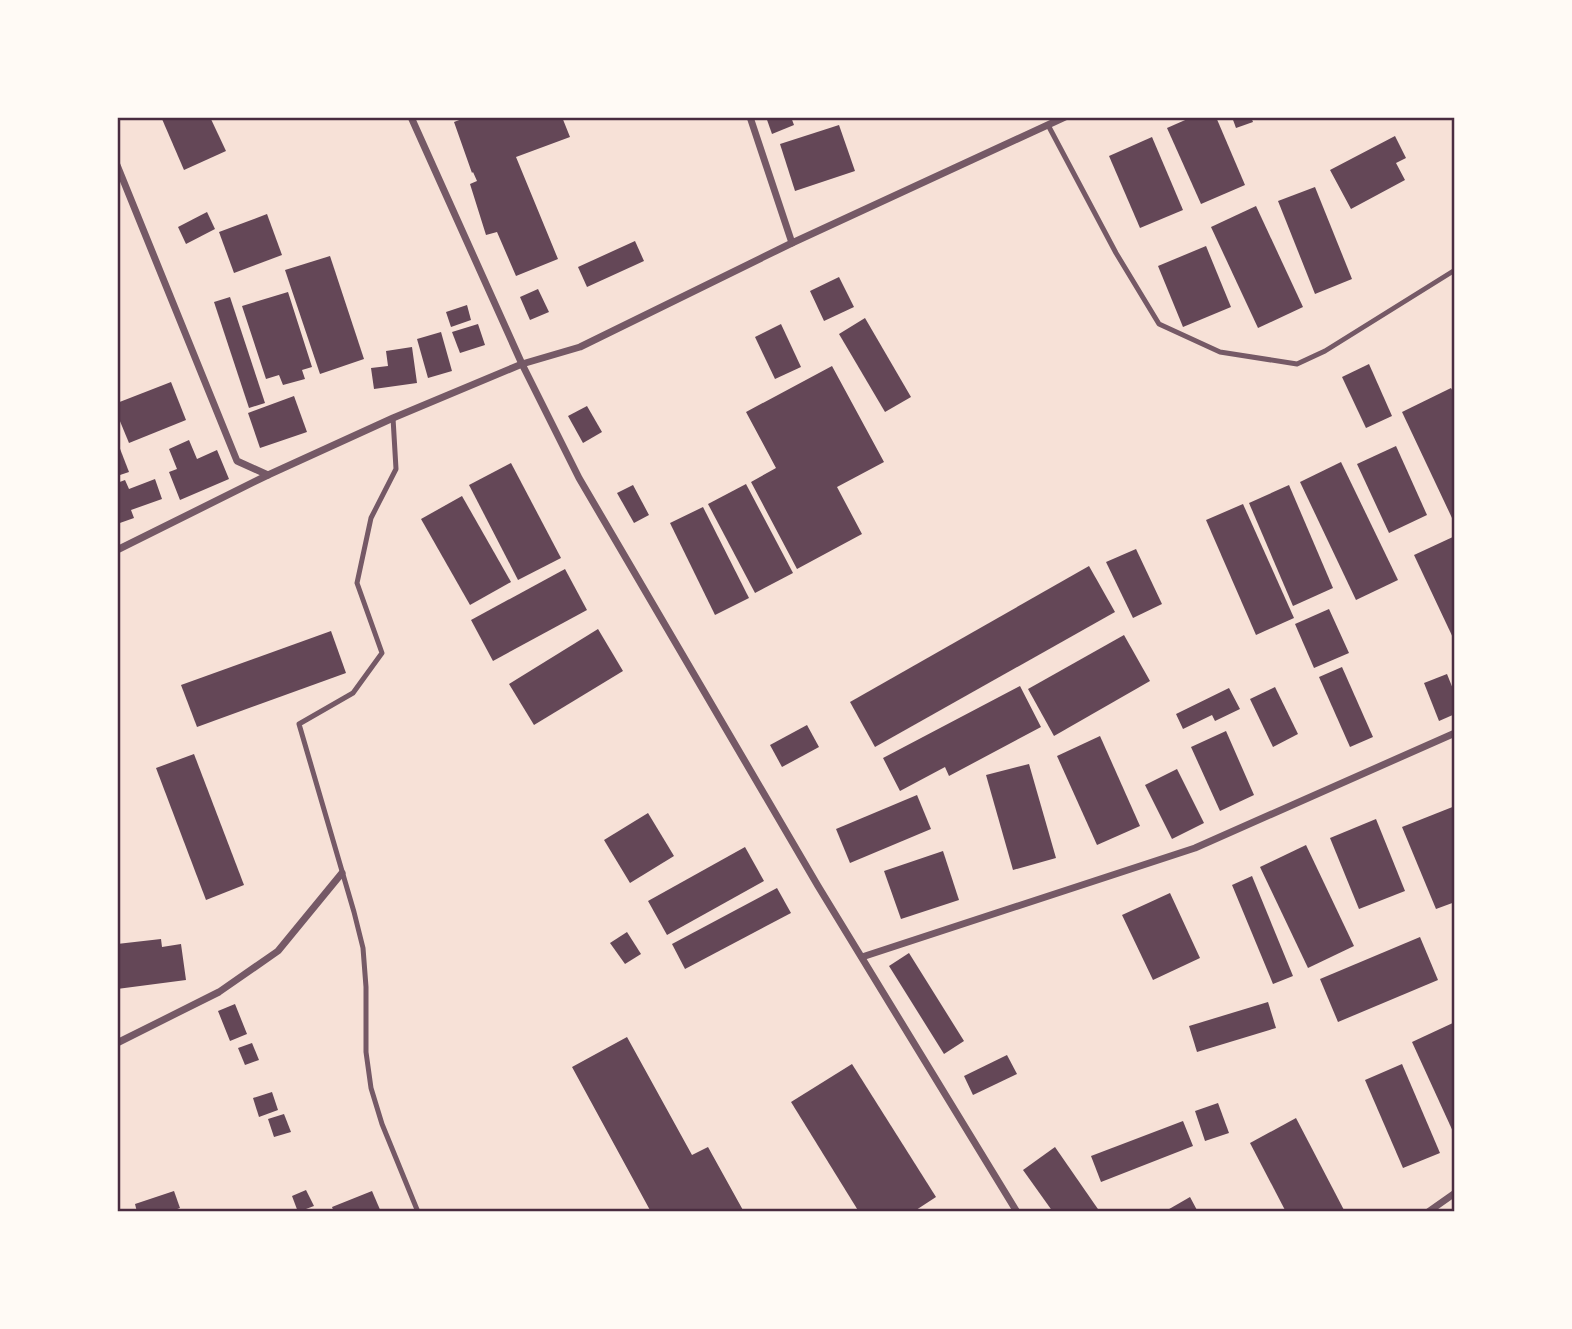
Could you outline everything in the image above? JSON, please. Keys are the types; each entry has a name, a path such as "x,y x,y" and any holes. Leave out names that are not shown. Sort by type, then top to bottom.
{"street":[{"path":"411,117 522,364 579,478 862,957 1017,1212"},
{"path":"750,117 792,243"},
{"path":"117,550 268,475 393,418 522,364 580,347 792,243 1065,117"},
{"path":"117,165 237,461 268,475"},
{"path":"862,957 1195,848 1455,733"},
{"path":"117,1044 219,992 278,951 342,873"},
{"path":"1428,1212 1455,1193"}],"lane":[{"path":"1048,125 1116,253 1159,324 1220,352 1297,364 1325,351 1455,270"},
{"path":"393,418 396,469 371,518 357,583 382,653 353,693 299,723 363,948 366,1052 371,1088 382,1124 418,1212"}],"building":[{"path":"210,117 226,151 184,170 162,119"},
{"path":"467,117 562,117 570,137 516,157 558,259 516,276 497,232 486,235 470,184 477,181 454,122"},
{"path":"766,117 791,117 794,125 772,134"},
{"path":"1192,117 1216,117 1245,185 1201,204 1167,128"},
{"path":"1232,117 1251,117 1253,122 1236,128"},
{"path":"839,125 855,171 795,191 780,144"},
{"path":"1395,136 1406,158 1396,163 1405,180 1351,209 1330,170"},
{"path":"1152,137 1183,210 1140,228 1109,156"},
{"path":"1315,187 1352,279 1315,294 1278,201"},
{"path":"1256,206 1303,307 1258,328 1211,227"},
{"path":"207,212 215,229 186,244 178,227"},
{"path":"267,214 282,255 234,273 219,232"},
{"path":"635,241 644,261 587,287 578,267"},
{"path":"1206,246 1231,307 1183,327 1158,266"},
{"path":"330,256 364,359 320,374 285,270"},
{"path":"839,277 854,307 824,321 810,291"},
{"path":"538,289 549,312 530,320 520,297"},
{"path":"288,292 312,367 302,370 305,379 283,385 279,375 266,379 242,306"},
{"path":"230,297 265,403 249,408 214,302"},
{"path":"467,305 471,320 451,327 446,312"},
{"path":"865,318 911,397 885,412 839,334"},
{"path":"478,324 485,345 460,353 452,332"},
{"path":"781,324 801,367 775,379 755,337"},
{"path":"441,332 452,371 428,378 417,339"},
{"path":"412,347 417,383 374,389 371,368 388,366 386,351"},
{"path":"1369,364 1392,416 1366,428 1342,377"},
{"path":"832,366 884,462 837,487 862,534 797,569 751,482 776,468 746,412"},
{"path":"171,382 186,420 129,443 117,414 117,403"},
{"path":"1451,388 1455,395 1455,517 1452,518 1402,412"},
{"path":"294,396 307,432 260,448 248,413"},
{"path":"587,406 602,432 583,443 568,416"},
{"path":"189,440 197,459 217,450 229,479 180,500 169,472 177,469 169,449"},
{"path":"117,441 129,472 117,476"},
{"path":"1396,446 1427,515 1389,533 1357,464"},
{"path":"1341,462 1398,580 1356,600 1300,482"},
{"path":"511,463 561,558 518,580 469,485"},
{"path":"155,479 162,499 131,510 134,518 117,524 117,483 125,480 129,489"},
{"path":"746,484 793,573 755,593 708,504"},
{"path":"633,485 649,515 634,523 617,493"},
{"path":"1289,485 1333,588 1293,606 1249,503"},
{"path":"462,496 511,582 470,605 421,519"},
{"path":"1243,504 1294,618 1256,635 1206,520"},
{"path":"703,507 749,598 715,615 670,523"},
{"path":"1455,536 1455,642 1414,555"},
{"path":"1136,549 1162,604 1133,618 1106,562"},
{"path":"1089,566 1115,612 875,747 850,702"},
{"path":"565,569 587,610 493,661 471,620"},
{"path":"1329,609 1349,653 1314,668 1295,624"},
{"path":"598,629 623,671 534,725 509,684"},
{"path":"331,631 346,673 197,727 181,685"},
{"path":"1124,635 1150,681 1054,736 1028,689"},
{"path":"1342,667 1373,737 1350,747 1319,677"},
{"path":"1447,674 1455,694 1455,714 1439,721 1424,683"},
{"path":"1020,686 1041,727 949,776 945,767 900,791 883,758"},
{"path":"1275,687 1298,734 1273,747 1250,699"},
{"path":"1229,688 1240,709 1215,721 1212,715 1183,729 1176,714"},
{"path":"807,725 819,747 782,767 770,745"},
{"path":"1226,731 1254,795 1220,811 1191,747"},
{"path":"1100,736 1140,826 1097,845 1057,756"},
{"path":"194,754 244,885 206,900 156,768"},
{"path":"1029,764 1056,858 1013,870 986,775"},
{"path":"1177,769 1204,823 1172,839 1145,785"},
{"path":"917,795 931,829 850,863 836,829"},
{"path":"1455,806 1455,902 1436,909 1402,827"},
{"path":"648,813 674,856 630,883 604,840"},
{"path":"1376,819 1405,891 1359,909 1330,838"},
{"path":"1306,845 1354,946 1308,968 1260,867"},
{"path":"745,847 764,881 667,935 648,901"},
{"path":"943,851 959,900 901,919 884,871"},
{"path":"1252,876 1293,976 1273,984 1232,885"},
{"path":"777,888 791,913 685,969 672,944"},
{"path":"1170,893 1200,958 1153,980 1122,915"},
{"path":"627,932 641,954 625,964 610,943"},
{"path":"1420,937 1438,980 1338,1022 1320,979"},
{"path":"161,939 162,947 181,944 186,980 117,989 117,944"},
{"path":"909,953 964,1041 944,1054 889,966"},
{"path":"1268,1002 1276,1028 1197,1052 1189,1026"},
{"path":"235,1004 247,1034 230,1041 218,1011"},
{"path":"1455,1022 1455,1136 1412,1042"},
{"path":"627,1037 692,1155 708,1147 744,1212 651,1212 572,1067"},
{"path":"252,1043 259,1060 245,1065 238,1048"},
{"path":"1007,1055 1017,1074 973,1095 964,1076"},
{"path":"852,1064 936,1197 913,1212 859,1212 791,1102"},
{"path":"1402,1064 1440,1153 1403,1168 1365,1080"},
{"path":"272,1092 278,1110 259,1117 253,1098"},
{"path":"1218,1103 1229,1133 1205,1141 1195,1111"},
{"path":"284,1114 291,1132 274,1137 268,1119"},
{"path":"1296,1118 1345,1212 1286,1212 1250,1143"},
{"path":"1183,1121 1193,1146 1101,1182 1091,1156"},
{"path":"1055,1147 1100,1212 1053,1212 1023,1170"},
{"path":"306,1190 314,1206 298,1212 292,1196"},
{"path":"174,1191 180,1208 169,1212 137,1212 135,1204"},
{"path":"372,1191 381,1212 334,1212 332,1207"},
{"path":"1190,1197 1198,1212 1164,1212"}]}
